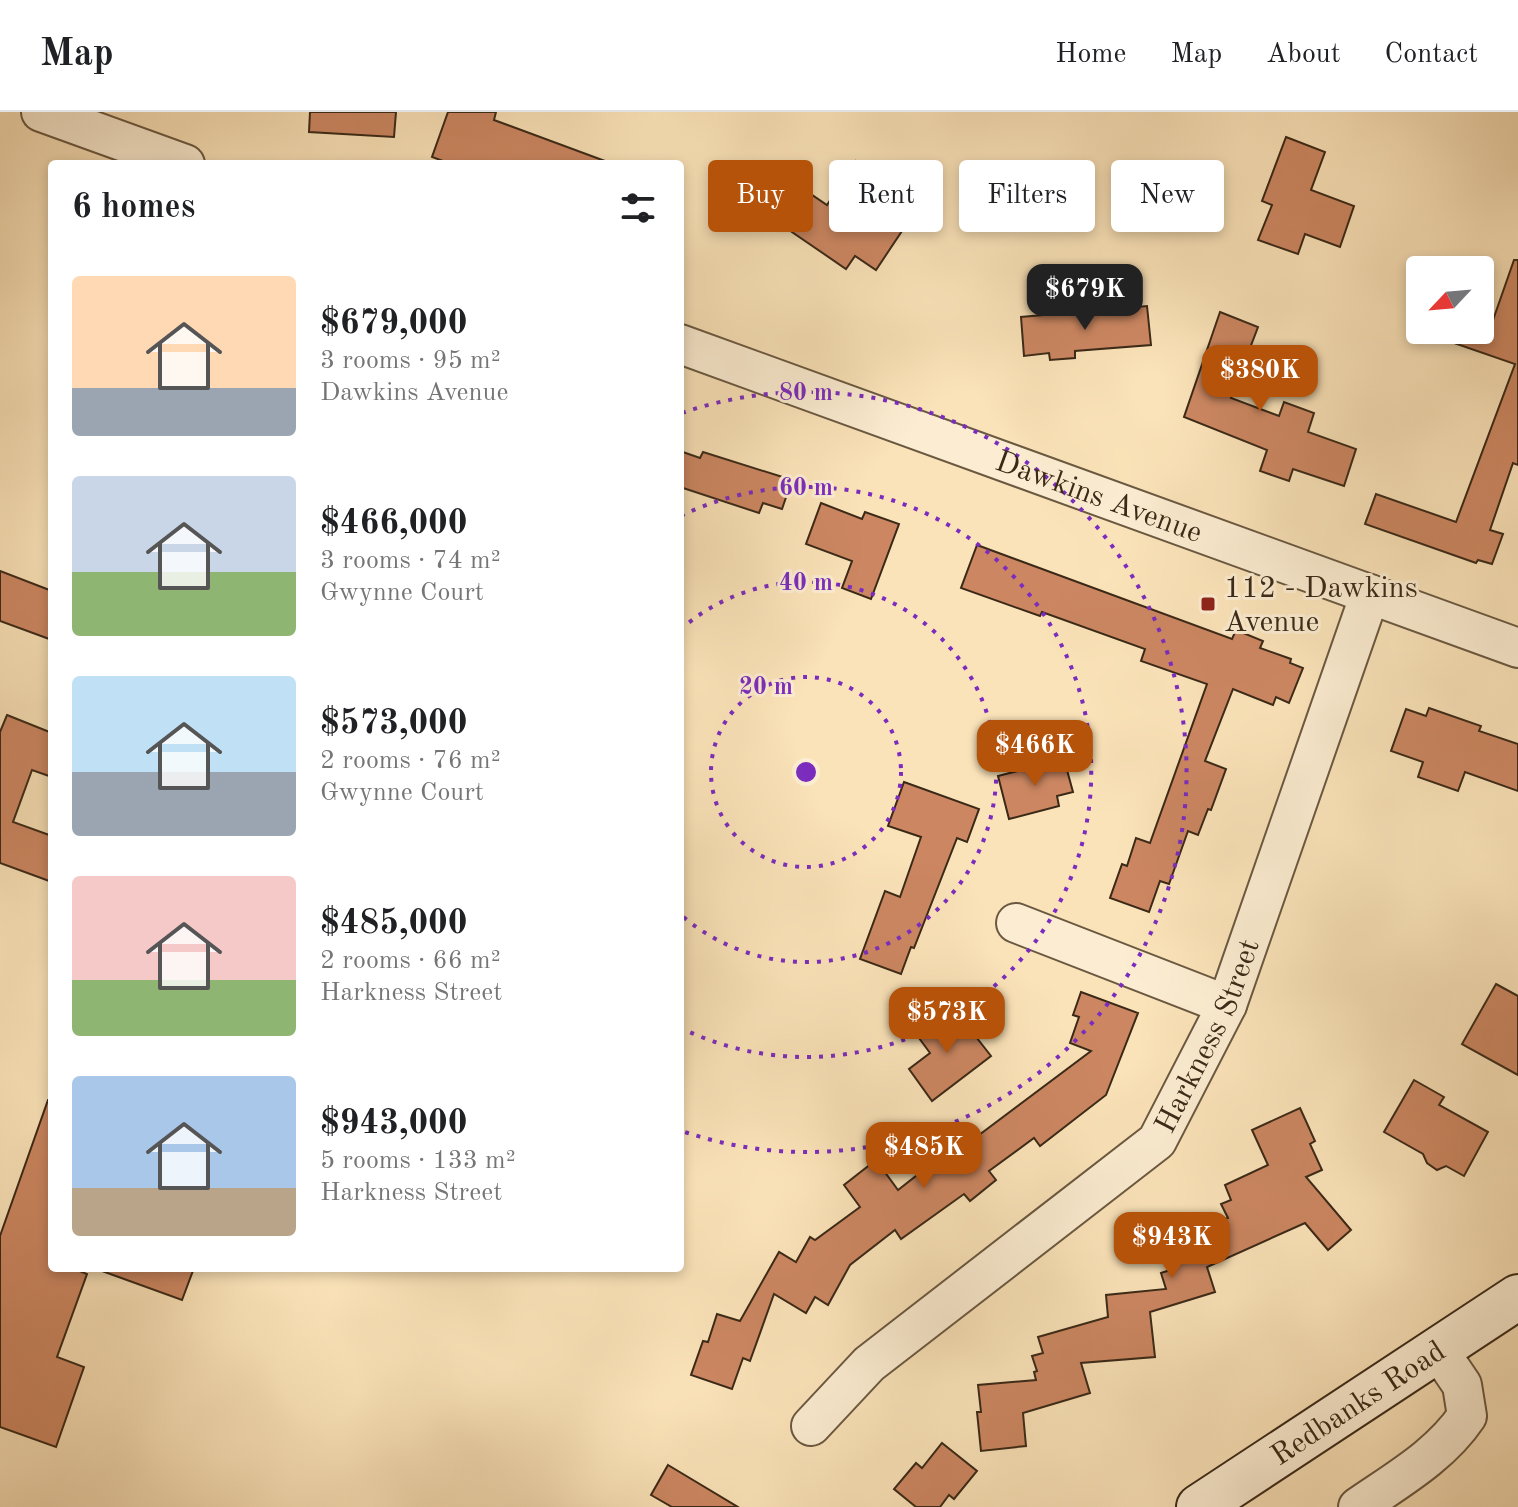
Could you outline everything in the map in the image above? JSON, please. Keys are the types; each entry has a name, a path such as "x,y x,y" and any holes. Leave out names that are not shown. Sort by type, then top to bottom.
{"main road":[{"name":"Redbanks Road","path":"1199,1507 1518,1297"}],"street":[{"path":"41,112 174,160"},
{"name":"Dawkins Avenue","path":"684,345 1518,648"},
{"name":"Harkness Street","path":"811,1426 869,1364 1157,1141 1227,1005 1370,594"},
{"path":"1016,923 1227,1005"},
{"path":"1358,1507 1452,1439 1467,1416 1462,1385 1439,1351"}],"building":[{"path":"310,112 396,112 394,137 309,132"},
{"path":"448,112 496,112 494,120 602,160 440,160 432,157"},
{"path":"1286,137 1325,152 1311,190 1354,206 1340,247 1305,234 1298,254 1258,240 1272,205 1262,201"},
{"path":"813,196 827,205 829,202 829,232 901,232 876,270 855,256 846,269 792,232 813,232"},
{"path":"1514,260 1518,260 1518,465 1513,463 1490,530 1503,534 1492,564 1478,560 1476,563 1365,524 1376,494 1456,522 1515,364 1457,344 1494,344 1494,317"},
{"path":"1147,306 1151,345 1075,351 1075,358 1050,360 1049,353 1024,356 1021,317"},
{"path":"1220,312 1258,327 1231,398 1279,416 1284,402 1314,413 1308,432 1356,449 1344,486 1293,469 1289,481 1260,471 1267,450 1184,417"},
{"path":"684,452 700,458 703,452 792,480 782,509 763,503 759,513 684,488"},
{"path":"821,503 862,519 865,512 899,524 871,599 842,588 852,561 806,544"},
{"path":"977,545 1232,639 1236,630 1263,641 1260,648 1291,659 1290,663 1303,668 1289,703 1276,697 1273,705 1233,689 1205,761 1226,769 1211,810 1208,809 1198,835 1188,831 1169,884 1160,881 1149,912 1110,898 1122,864 1127,866 1136,838 1150,843 1207,684 1141,661 1145,649 1042,612 1040,616 961,588"},
{"path":"0,571 48,589 48,639 0,621"},
{"path":"1429,708 1481,726 1479,731 1518,744 1518,791 1465,772 1458,791 1418,777 1423,762 1391,751 1406,709 1426,716"},
{"path":"7,715 48,731 48,776 32,770 13,822 48,835 48,881 0,863 0,732"},
{"path":"1064,759 1073,792 1057,796 1059,806 1009,819 998,776"},
{"path":"904,782 979,809 967,842 957,838 901,974 860,959 885,891 900,897 921,837 888,826"},
{"path":"1496,984 1518,996 1518,1075 1462,1044"},
{"path":"1081,992 1138,1013 1106,1095 1040,1146 1034,1138 989,1171 996,1180 970,1201 964,1194 901,1239 895,1230 850,1265 828,1305 815,1297 806,1313 774,1294 750,1361 743,1358 732,1389 691,1375 703,1341 708,1342 717,1314 740,1321 779,1252 796,1262 810,1237 815,1240 860,1207 844,1185 876,1160 898,1190 940,1157 943,1162 1091,1051 1070,1043 1079,1017 1073,1015"},
{"path":"949,1009 965,1031 969,1028 991,1056 932,1101 909,1069 930,1053 916,1034"},
{"path":"1414,1080 1444,1097 1439,1105 1488,1132 1464,1176 1446,1166 1437,1170 1427,1163 1423,1154 1384,1132"},
{"path":"48,1100 48,1272 87,1274 57,1357 84,1367 56,1447 0,1427 0,1236"},
{"path":"1300,1108 1315,1141 1310,1144 1322,1170 1306,1177 1351,1230 1328,1250 1305,1223 1207,1267 1215,1292 1150,1312 1155,1357 1081,1363 1090,1393 1023,1413 1026,1446 981,1451 978,1385 1036,1380 1034,1372 1037,1371 1032,1356 1043,1353 1038,1337 1108,1317 1106,1295 1166,1289 1161,1273 1170,1270 1160,1240 1228,1218 1221,1204 1231,1200 1225,1185 1268,1165 1252,1130"},
{"path":"105,1272 192,1272 182,1300"},
{"path":"942,1443 977,1471 954,1499 949,1495 940,1507 916,1507 894,1489 916,1463 922,1468"},
{"path":"668,1465 738,1507 672,1507 651,1495"}],"place":[{"name":"112 - Dawkins Avenue","path":"1208,604"}]}
